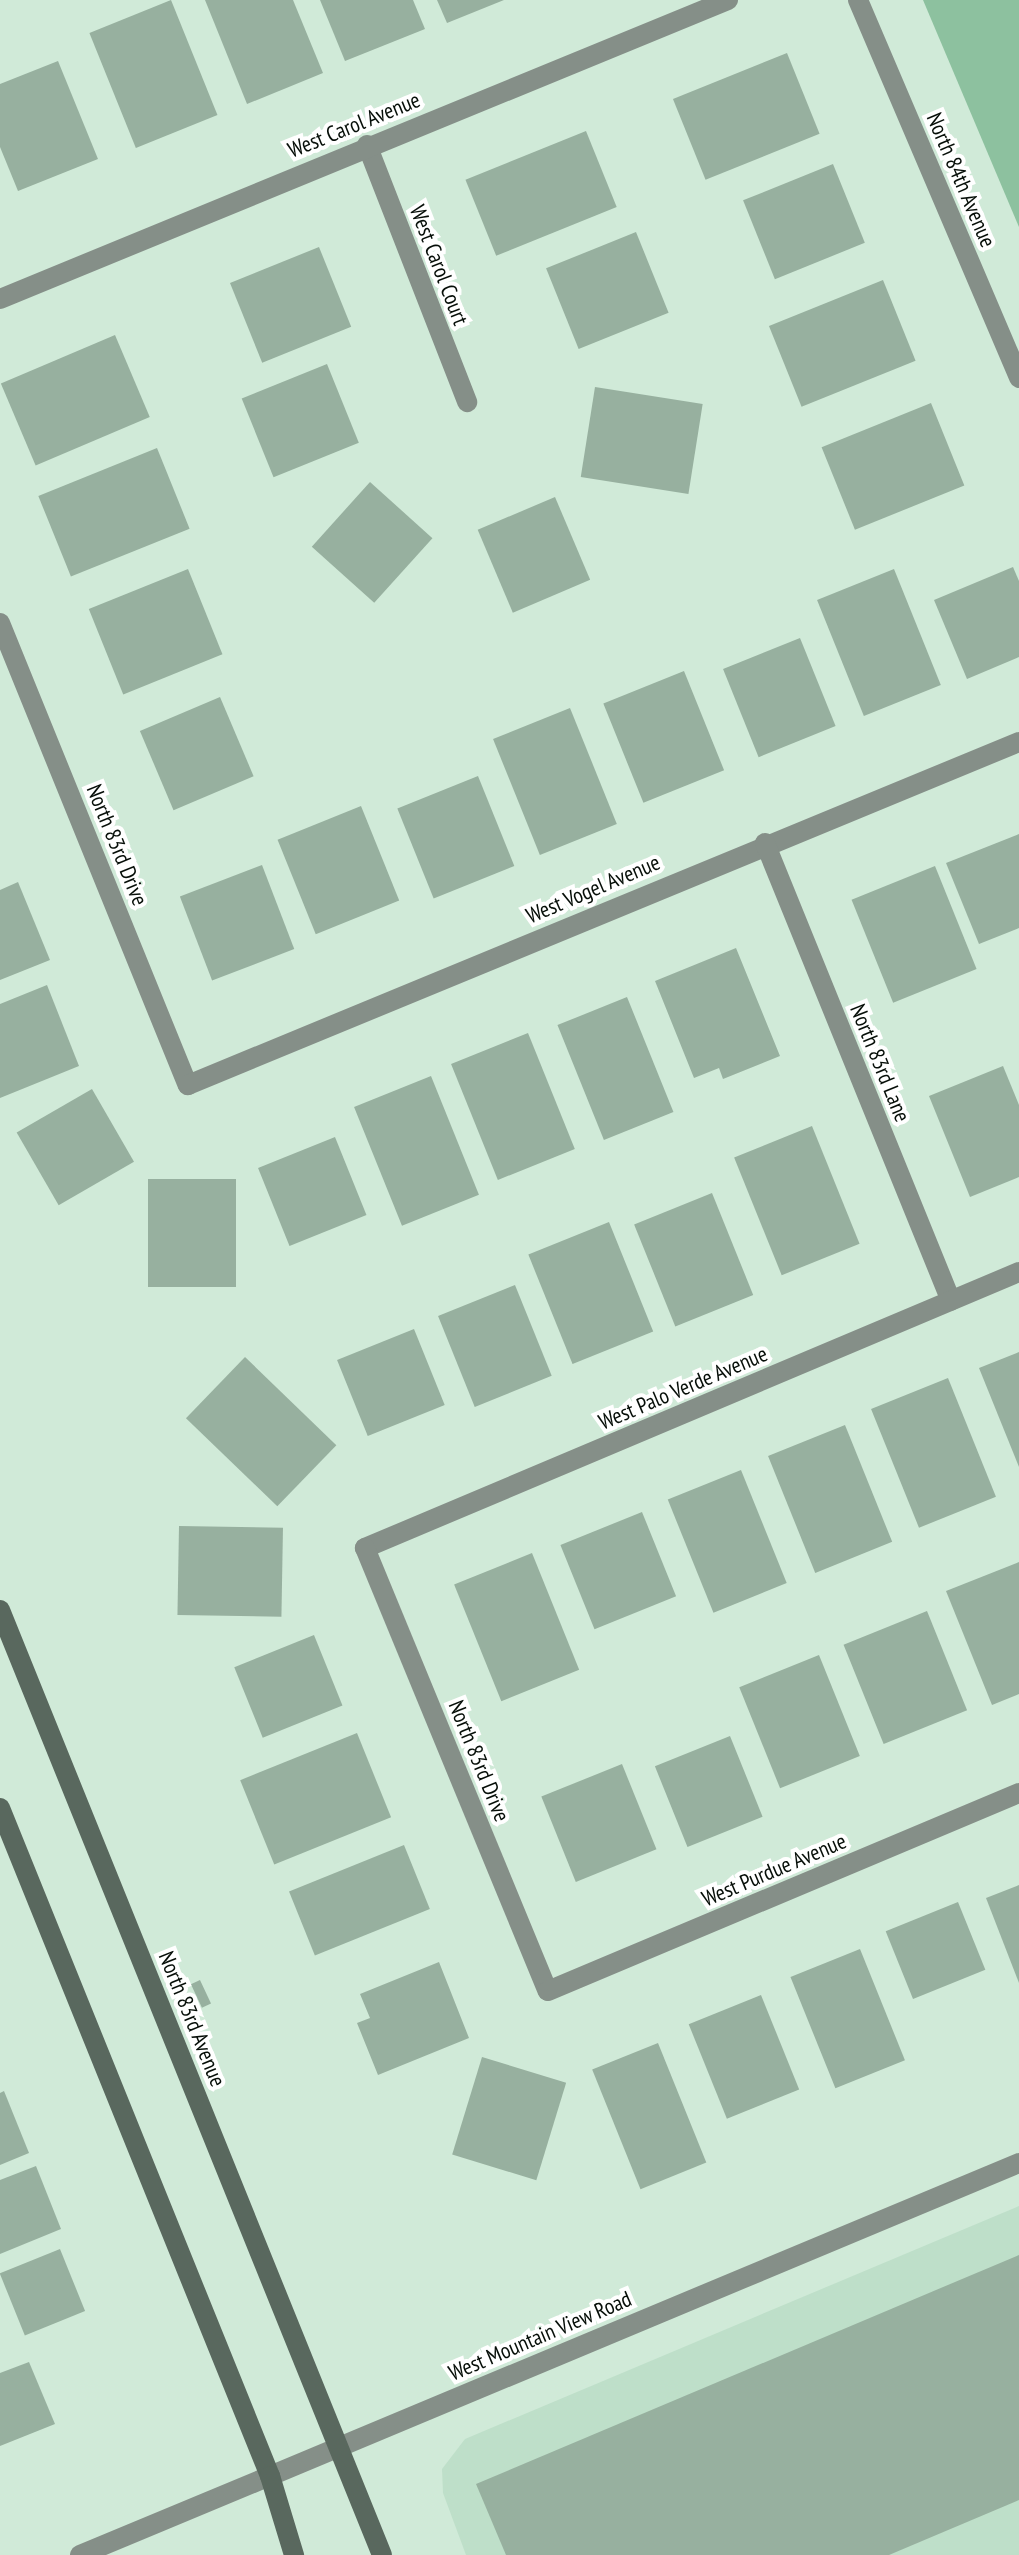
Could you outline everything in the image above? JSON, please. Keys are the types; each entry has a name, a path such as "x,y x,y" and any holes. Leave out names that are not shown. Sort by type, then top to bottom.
{"main road":[{"name":"North 83rd Avenue","path":"0,1610 382,2555"},
{"path":"0,1808 270,2476 294,2555"}],"street":[{"name":"West Carol Avenue","path":"0,299 367,145 728,0"},
{"name":"North 84th Avenue","path":"858,0 1019,378"},
{"name":"West Carol Court","path":"367,145 467,402"},
{"name":"North 83rd Drive","path":"0,623 188,1085"},
{"name":"West Vogel Avenue","path":"188,1085 765,843 1019,742"},
{"name":"North 83rd Lane","path":"765,843 951,1301"},
{"name":"West Palo Verde Avenue","path":"365,1548 1019,1272"},
{"name":"North 83rd Drive","path":"365,1548 548,1991"},
{"name":"West Purdue Avenue","path":"548,1991 1019,1793"},
{"name":"West Mountain View Road","path":"80,2555 1019,2163"}],"shaded area":[{"path":"923,0 1019,0 1019,227"},
{"path":"1019,2206 1019,2555 466,2555 443,2493 442,2469 465,2439"}],"building":[{"path":"171,0 217,115 136,148 89,33"},
{"path":"205,0 293,0 323,73 247,104"},
{"path":"320,0 413,0 425,29 345,61"},
{"path":"437,0 504,0 447,23"},
{"path":"787,53 820,134 706,180 673,99"},
{"path":"58,61 98,159 18,191 0,147 0,84"},
{"path":"586,131 617,207 496,256 465,180"},
{"path":"833,164 865,243 775,279 743,200"},
{"path":"636,232 669,313 579,349 546,268"},
{"path":"319,247 351,327 262,363 230,283"},
{"path":"883,280 916,361 802,407 769,326"},
{"path":"115,335 150,417 36,465 1,383"},
{"path":"327,364 359,443 274,477 242,398"},
{"path":"595,387 703,404 688,494 581,477"},
{"path":"931,403 964,486 855,530 822,447"},
{"path":"157,448 190,529 71,577 38,496"},
{"path":"370,482 432,538 374,603 312,547"},
{"path":"555,497 590,580 513,613 478,530"},
{"path":"1013,567 1019,581 1019,657 967,679 934,600"},
{"path":"188,569 222,654 123,694 89,609"},
{"path":"894,569 941,685 864,716 817,600"},
{"path":"800,638 836,726 759,757 723,669"},
{"path":"684,671 724,770 643,803 603,704"},
{"path":"220,697 254,776 174,810 140,731"},
{"path":"570,708 617,824 540,855 493,739"},
{"path":"478,776 514,866 434,899 397,809"},
{"path":"361,806 399,901 316,934 278,840"},
{"path":"1019,834 1019,928 979,944 946,863"},
{"path":"262,865 294,949 212,981 180,897"},
{"path":"935,866 977,969 893,1003 852,900"},
{"path":"18,882 50,960 0,980 0,890"},
{"path":"736,948 780,1056 723,1079 719,1068 694,1078 655,981"},
{"path":"47,985 79,1066 0,1098 0,1004"},
{"path":"627,997 673,1112 604,1140 557,1025"},
{"path":"528,1033 575,1149 498,1180 451,1064"},
{"path":"1003,1066 1019,1105 1019,1177 970,1197 929,1096"},
{"path":"431,1076 479,1195 402,1226 354,1107"},
{"path":"92,1089 134,1162 59,1205 17,1132"},
{"path":"812,1126 860,1244 782,1275 734,1157"},
{"path":"335,1137 366,1215 290,1246 258,1168"},
{"path":"148,1179 236,1179 236,1287 148,1287"},
{"path":"712,1193 753,1295 675,1326 634,1224"},
{"path":"609,1222 653,1331 573,1364 528,1255"},
{"path":"515,1285 552,1376 475,1407 438,1316"},
{"path":"414,1329 445,1405 368,1436 337,1360"},
{"path":"1019,1352 1019,1467 979,1368"},
{"path":"245,1357 336,1445 277,1506 186,1418"},
{"path":"948,1378 996,1497 919,1528 871,1409"},
{"path":"845,1425 892,1542 815,1573 768,1456"},
{"path":"741,1470 787,1583 713,1613 668,1500"},
{"path":"642,1512 676,1596 594,1629 560,1545"},
{"path":"179,1526 283,1528 281,1617 177,1615"},
{"path":"532,1553 579,1670 501,1701 454,1584"},
{"path":"1019,1562 1019,1694 992,1705 946,1591"},
{"path":"927,1611 967,1710 884,1744 844,1645"},
{"path":"314,1635 342,1705 263,1738 234,1667"},
{"path":"819,1655 860,1756 780,1788 739,1687"},
{"path":"357,1733 391,1817 274,1865 240,1780"},
{"path":"730,1736 763,1817 687,1847 655,1766"},
{"path":"622,1764 656,1849 576,1882 541,1797"},
{"path":"404,1845 430,1909 315,1955 289,1891"},
{"path":"1019,1885 1019,1983 986,1898"},
{"path":"958,1902 985,1970 913,1999 886,1931"},
{"path":"860,1949 905,2060 835,2088 790,1977"},
{"path":"439,1962 469,2038 378,2075 357,2023 370,2018 360,1994"},
{"path":"200,1980 211,2004 202,2008 191,1984"},
{"path":"761,1995 799,2090 727,2119 689,2024"},
{"path":"658,2043 706,2163 640,2189 592,2070"},
{"path":"482,2057 566,2083 536,2180 452,2155"},
{"path":"4,2091 29,2153 0,2165 0,2093"},
{"path":"36,2166 61,2229 0,2254 0,2180"},
{"path":"60,2249 85,2311 25,2335 0,2273"},
{"path":"1019,2255 1019,2500 889,2555 506,2555 476,2484"},
{"path":"29,2362 55,2424 0,2446 0,2373"}]}
